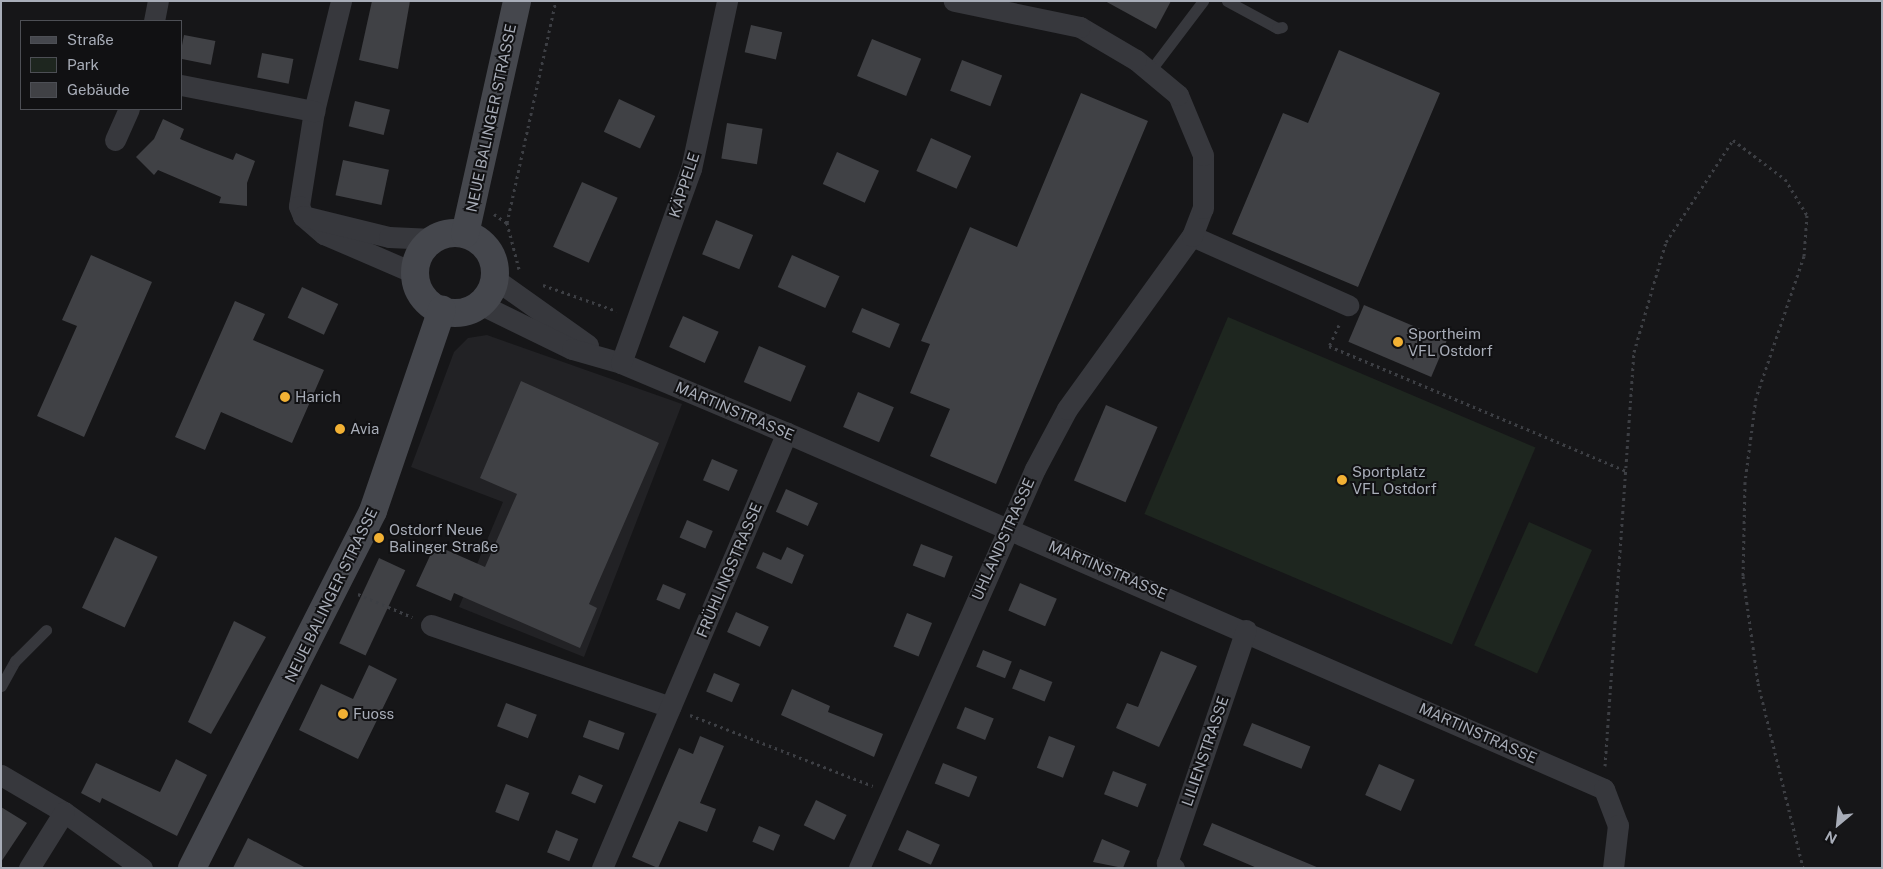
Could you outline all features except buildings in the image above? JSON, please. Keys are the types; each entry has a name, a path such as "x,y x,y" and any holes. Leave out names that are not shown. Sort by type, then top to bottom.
{"main road":[{"name":"NEUE BALINGER STRASSE","path":"465,234 517,1"},
{"path":"465,234 490,253 508,278 480,304 458,313 442,310 419,292 414,272 419,253 433,239 465,234"},
{"name":"NEUE BALINGER STRASSE","path":"192,868 338,585 373,511 442,310"}],"street":[{"path":"154,20 158,1"},
{"path":"341,1 314,111 301,182 303,216 324,234 414,272"},
{"name":"KÄPPELE","path":"615,361 637,318 691,169 727,1"},
{"name":"UHLANDSTRASSE","path":"859,868 1007,527 1067,409 1192,236 1203,208 1203,155 1178,95 1150,71 1080,27 999,6 954,1"},
{"path":"182,85 314,111"},
{"path":"115,140 129,110"},
{"path":"303,216 389,238 433,239"},
{"path":"1192,236 1348,305"},
{"name":"MARTINSTRASSE","path":"508,278 615,361"},
{"name":"MARTINSTRASSE","path":"480,304 572,349 615,361 787,433 1246,630 1604,789"},
{"name":"FRÜHLINGSTRASSE","path":"602,868 787,433"},
{"path":"431,625 670,707"},
{"name":"LILIENSTRASSE","path":"1174,868 1167,864 1246,630"},
{"path":"1,775 64,812 142,868"},
{"path":"1604,789 1618,825 1613,868"},
{"path":"29,868 64,812"}],"lane":[{"path":"1150,71 1203,1"},
{"path":"1228,1 1277,28 1282,27"},
{"path":"1,686 15,661 46,630"}],"path":[{"path":"508,278 508,223 556,1"},
{"path":"1604,789 1634,352 1666,242 1733,140 1784,179 1807,215 1804,256 1756,398 1745,482 1743,576 1758,683 1803,868"},
{"path":"539,283 637,318"},
{"path":"1348,305 1329,346 1626,470"},
{"path":"338,585 431,625"},
{"path":"670,707 892,794"}],"shaded area":[{"path":"487,335 682,404 584,657 459,607 503,502 411,467 454,352 468,338"}],"green space":[{"name":"Sportplatz VFL Ostdorf","path":"1228,317 1535,448 1452,644 1144,514"},
{"path":"1529,522 1592,550 1537,673 1474,645"}],"place":[{"name":"Sportheim VFL Ostdorf","path":"1398,342"},
{"name":"Harich","path":"285,397"},
{"name":"Avia","path":"340,429"},
{"name":"Sportplatz VFL Ostdorf","path":"1342,480"},
{"name":"Ostdorf Neue Balinger Straße","path":"379,538"},
{"name":"Fuoss","path":"343,714"}]}
